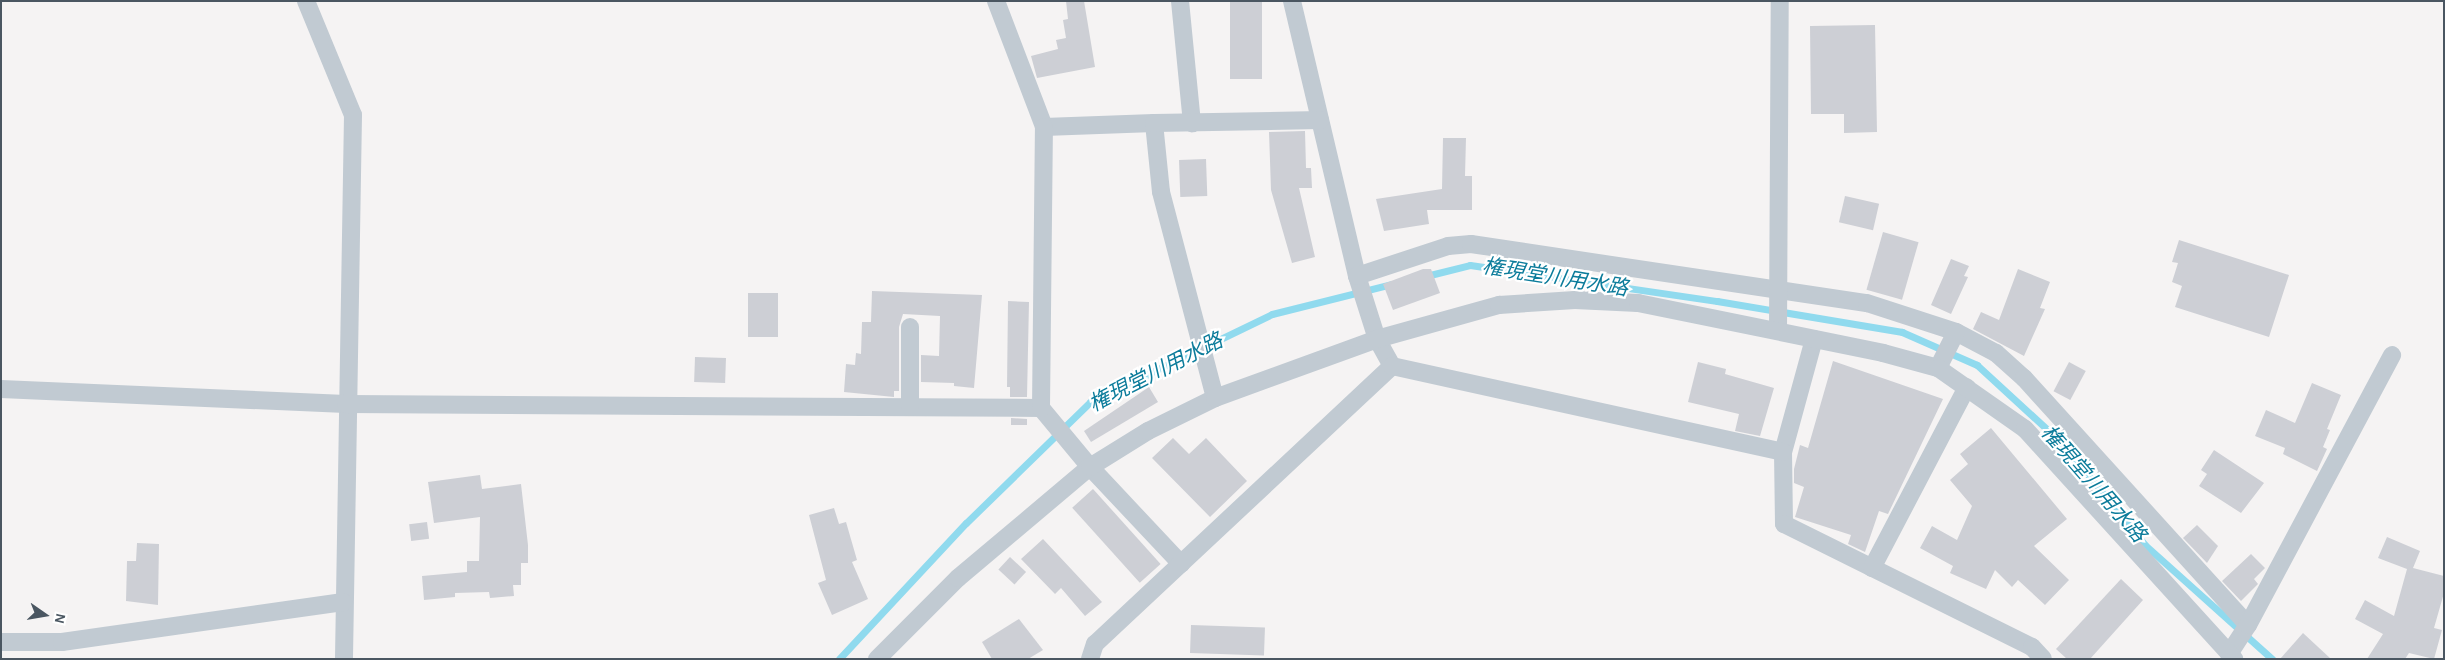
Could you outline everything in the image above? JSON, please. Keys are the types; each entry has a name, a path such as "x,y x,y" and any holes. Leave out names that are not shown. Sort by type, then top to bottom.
{"street":[{"path":"306,1 353,116 346,404 344,659"},
{"path":"996,1 1044,127 1041,408 1090,467 1181,564"},
{"path":"1180,1 1192,123"},
{"path":"1292,1 1357,276 1377,338 1392,366 1783,452"},
{"path":"1778,331 1780,1"},
{"path":"1044,127 1320,120"},
{"path":"1154,123 1161,192 1215,398"},
{"path":"1357,276 1448,246 1471,244 1867,304 1956,332 1996,353 2024,378 2248,625"},
{"path":"876,659 958,578 1090,467 1148,432 1215,398 1377,338 1499,305 1575,300 1638,303 1778,331 1938,368 2025,430 2231,656 2392,355"},
{"path":"910,327 910,407"},
{"path":"1938,368 1956,332"},
{"path":"1814,339 1783,452 1784,524 2032,647 2043,659"},
{"path":"1090,659 1095,644 1392,366"},
{"path":"1872,568 1966,387"},
{"path":"1,389 346,404 1041,408"},
{"path":"1,642 62,642 343,602"}],"building":[{"path":"1066,1 1084,1 1095,67 1037,78 1031,56 1058,49 1056,40 1066,38 1063,20 1068,19"},
{"path":"1230,1 1262,1 1262,79 1230,79"},
{"path":"1875,25 1877,132 1844,133 1844,114 1811,114 1810,26"},
{"path":"1305,131 1306,168 1311,168 1312,188 1299,188 1315,257 1292,263 1271,190 1269,132"},
{"path":"1443,138 1466,138 1465,176 1472,176 1472,210 1427,210 1429,224 1384,231 1376,199 1442,189"},
{"path":"1206,159 1207,196 1180,197 1179,160"},
{"path":"1845,196 1879,204 1873,230 1839,222"},
{"path":"1883,232 1919,242 1902,300 1866,290"},
{"path":"2179,240 2289,275 2269,337 2175,307 2182,286 2172,282 2178,263 2172,262"},
{"path":"1951,259 1969,266 1964,276 1968,277 1951,314 1931,305"},
{"path":"1423,269 1431,269 1440,293 1393,310 1383,284"},
{"path":"2018,269 2050,282 2040,308 2045,309 2024,356 1973,329 1981,312 1999,320"},
{"path":"872,291 982,295 974,388 954,386 954,383 921,382 921,355 939,356 940,316 903,314 899,327 899,391 894,391 894,397 844,392 846,364 855,365 856,353 861,354 862,322 871,322"},
{"path":"748,293 778,293 778,337 748,337"},
{"path":"1008,301 1029,302 1027,397 1010,397 1010,387 1007,387"},
{"path":"695,357 726,358 725,383 694,382"},
{"path":"1833,361 1943,399 1888,514 1879,511 1865,552 1848,544 1851,535 1795,517 1804,487 1794,483 1794,469 1800,445 1808,448"},
{"path":"1698,362 1726,369 1725,374 1774,388 1760,436 1735,431 1739,414 1688,402"},
{"path":"2069,362 2086,371 2070,400 2054,391"},
{"path":"2312,383 2341,395 2327,429 2330,430 2323,447 2327,449 2317,471 2283,454 2285,448 2255,436 2266,410 2295,423"},
{"path":"1149,387 1158,402 1091,442 1084,431"},
{"path":"1011,418 1027,419 1027,425 1011,425"},
{"path":"1991,428 2067,519 2034,546 2069,580 2045,605 2018,580 2012,587 1995,570 1986,589 1950,573 1953,566 1920,548 1932,526 1957,540 1972,506 1950,480 1968,464 1960,454"},
{"path":"1173,438 1189,454 1206,438 1247,481 1210,517 1152,458"},
{"path":"2214,450 2264,483 2241,513 2199,486 2207,474 2201,470"},
{"path":"480,475 482,489 521,484 528,545 528,563 521,563 521,585 513,585 514,596 490,598 489,592 455,593 455,597 424,600 422,576 467,572 467,561 479,561 480,517 434,523 428,482"},
{"path":"1093,489 1161,564 1140,583 1072,508"},
{"path":"834,508 839,524 846,522 857,560 852,562 868,599 832,615 818,583 826,580 809,515"},
{"path":"427,522 429,539 411,541 409,524"},
{"path":"2197,525 2218,546 2207,563 2183,538"},
{"path":"2387,537 2420,551 2413,568 2444,576 2444,593 2434,628 2442,630 2434,659 2409,653 2405,659 2367,659 2383,634 2355,619 2365,600 2394,616 2407,569 2378,558"},
{"path":"1043,539 1102,602 1085,616 1061,588 1055,594 1021,559"},
{"path":"137,543 159,544 158,605 126,601 127,561 136,561"},
{"path":"2251,554 2265,568 2254,579 2258,584 2241,601 2222,581"},
{"path":"1010,557 1026,572 1014,584 998,569"},
{"path":"2121,579 2143,600 2090,659 2067,659 2056,649"},
{"path":"1019,619 1043,650 1028,659 992,659 982,642"},
{"path":"1191,625 1265,628 1264,656 1190,653"},
{"path":"2303,633 2331,659 2280,659"}],"waterway":[{"name":"権現堂川用水路","path":"1426,276 1470,265 1717,301 1902,332 1977,365 2064,445 2145,545 2272,659"},
{"name":"権現堂川用水路","path":"839,659 966,523 1090,402 1272,314 1391,284"}]}
